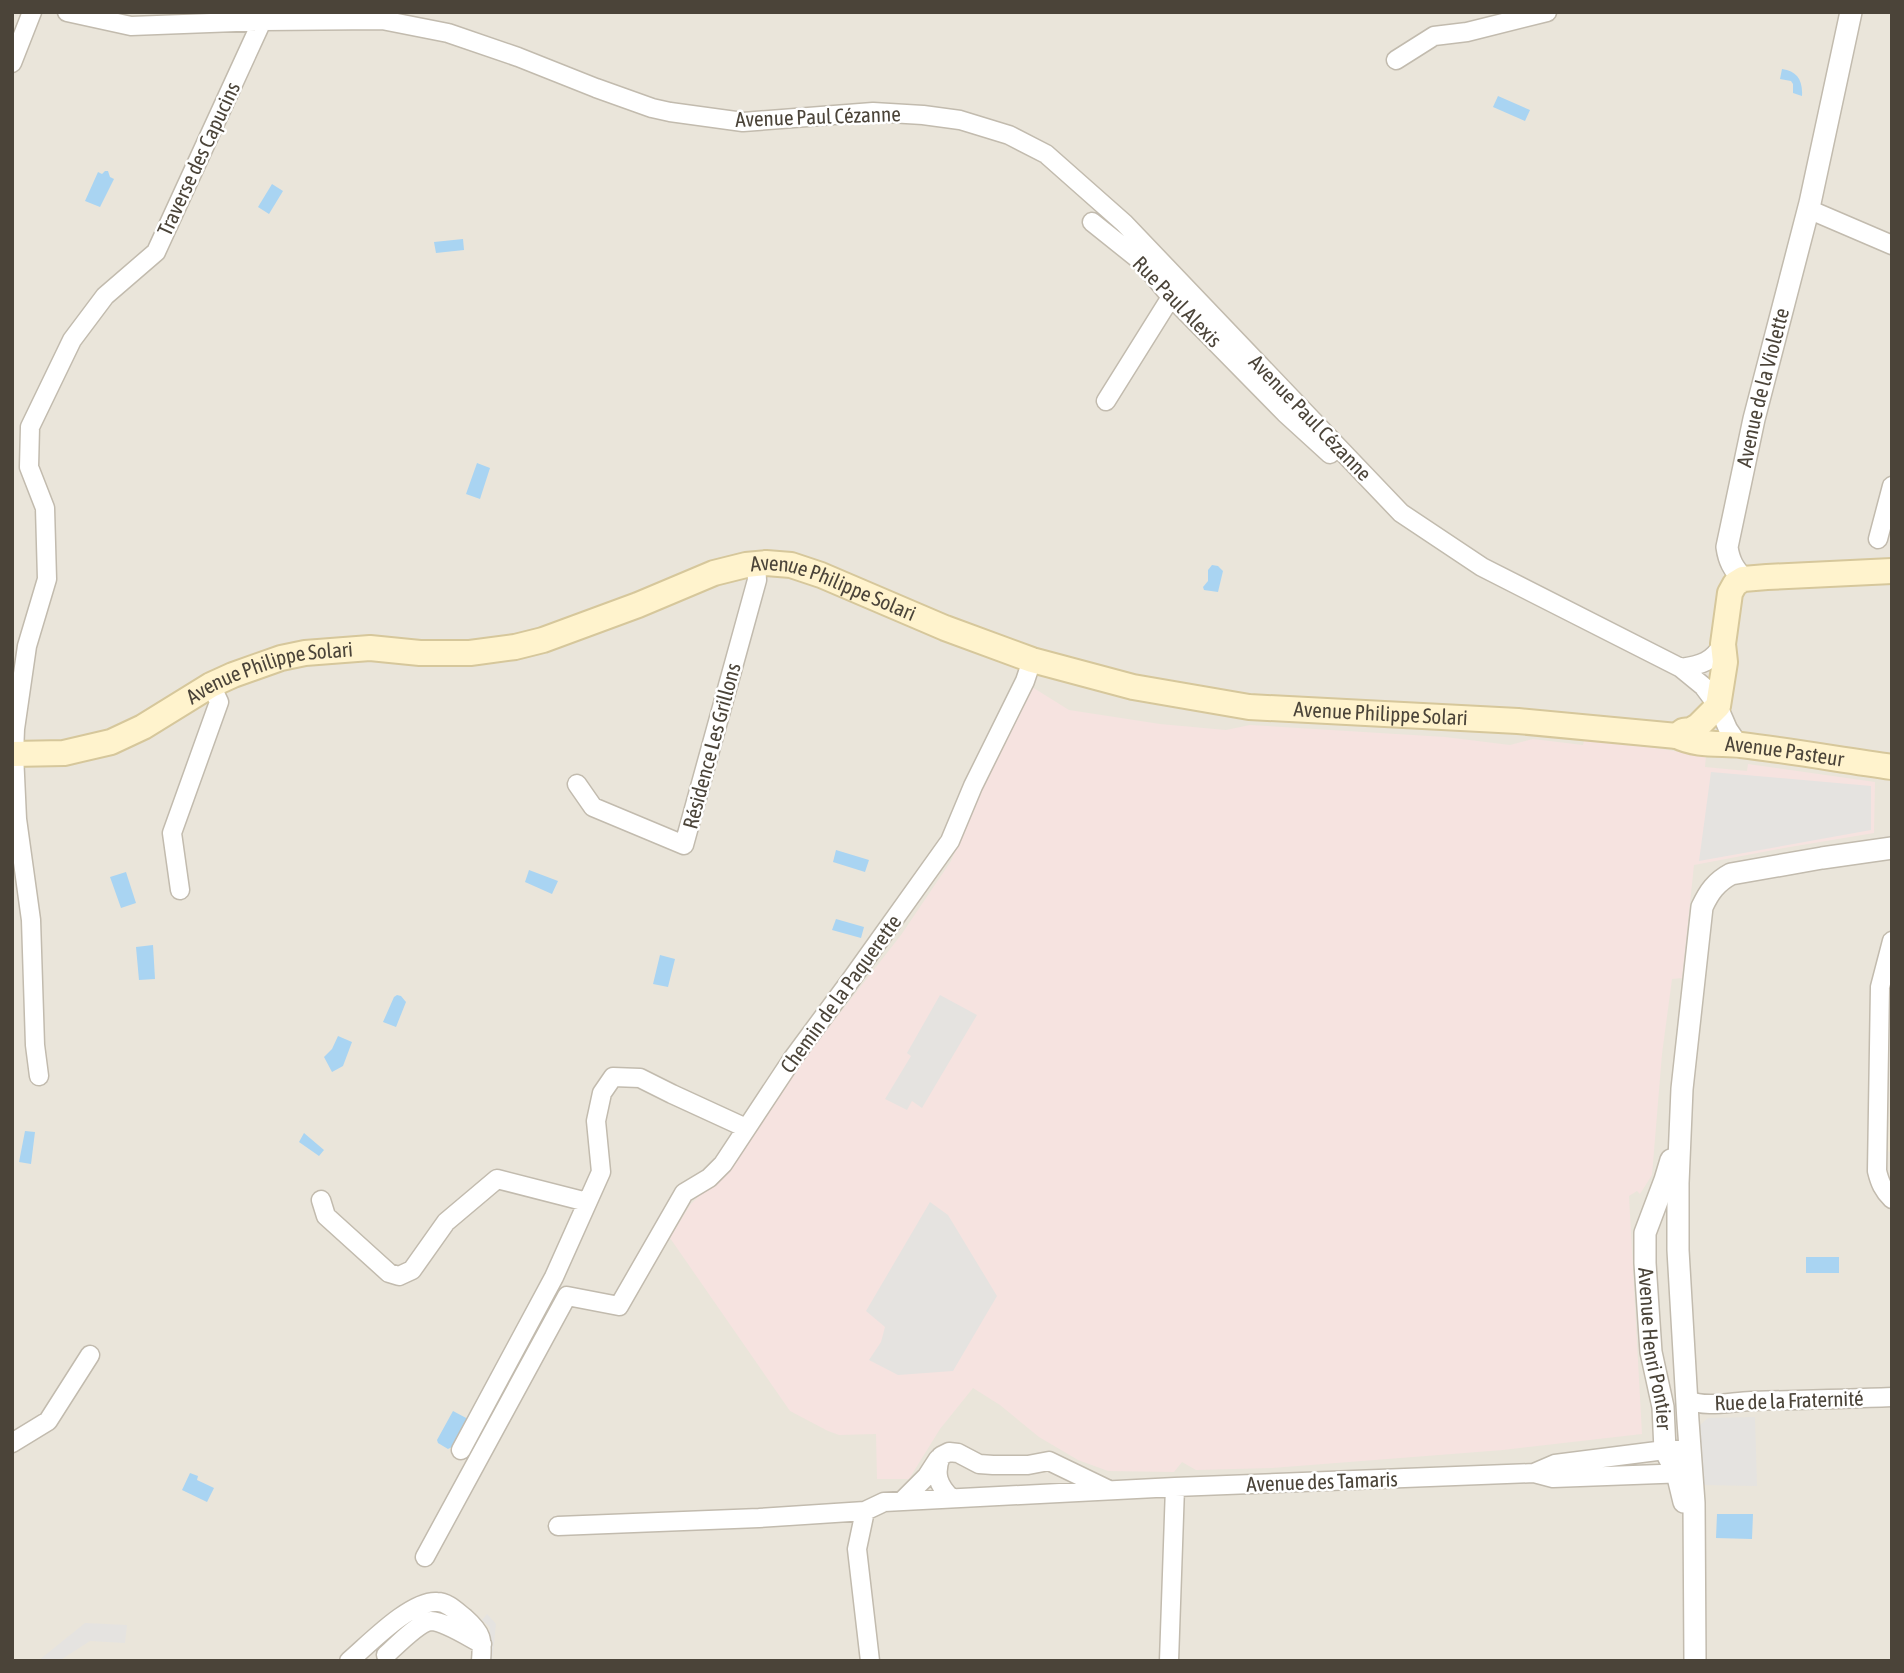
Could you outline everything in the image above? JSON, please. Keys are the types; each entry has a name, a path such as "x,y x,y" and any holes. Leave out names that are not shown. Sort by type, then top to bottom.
{"main road":[{"name":"Avenue Philippe Solari","path":"13,754 64,753 111,742 143,727 211,685 268,662 305,653 370,648 421,653 470,653 515,647 542,640 638,605 713,573 766,563 791,565 821,575 945,628 1032,660 1133,687 1249,707 1518,721 1677,736"},
{"path":"1677,736 1698,726 1718,706 1725,662 1724,645 1730,593 1735,584 1743,579 1892,571"},
{"name":"Avenue Pasteur","path":"1677,736 1706,743 1739,745 1892,767"}],"street":[{"path":"12,63 32,12"},
{"name":"Avenue Paul Cézanne","path":"67,12 131,26 262,17 382,16 448,33 652,108 744,122 873,112 923,114 960,120 1009,135 1046,154 1124,223 1401,513 1482,567 1681,668 1703,686 1718,706 1739,745"},
{"path":"1396,60 1434,36 1466,32 1547,12"},
{"name":"Avenue de la Violette","path":"1743,579 1730,561 1727,547 1754,419 1808,209 1851,12"},
{"name":"Traverse des Capucins","path":"39,1076 35,1045 31,920 17,819 13,754 27,646 47,579 45,508 20,465 30,427 72,340 104,296 156,252 262,17"},
{"path":"1808,209 1892,245"},
{"name":"Rue Paul Alexis","path":"1092,222 1142,262 1171,297 1328,453 1355,466"},
{"path":"1106,401 1171,297"},
{"path":"1878,539 1892,486"},
{"name":"Résidence Les Grillons","path":"577,784 593,807 684,845 757,580 757,564"},
{"path":"1681,668 1704,663 1717,655 1724,645"},
{"name":"Chemin de la Paquerette","path":"425,1557 567,1296 619,1306 684,1193 709,1178 723,1164 793,1058 950,841 972,786 1025,681 1032,660"},
{"path":"180,890 172,833 219,702 211,685"},
{"name":"Avenue Henri Pontier","path":"1684,1661 1684,1473 1690,1450 1678,1250 1678,1183 1682,1089 1702,907 1720,880 1731,874 1892,848"},
{"path":"1892,941 1880,988 1877,1171 1884,1192 1892,1199"},
{"path":"461,1450 554,1277 601,1172 596,1121 602,1093 613,1077 640,1077 746,1128"},
{"name":"Avenue Henri Pontier","path":"1680,1124 1665,1180 1645,1233 1645,1263 1652,1360 1662,1407 1665,1450 1684,1473 1694,1510 1695,1661"},
{"path":"321,1200 326,1216 389,1273 399,1276 412,1270 446,1222 497,1178 587,1202"},
{"path":"1651,1217 1664,1219 1669,1223 1674,1276 1681,1282"},
{"path":"12,1443 48,1421 90,1355"},
{"path":"1652,1360 1661,1366 1670,1367 1685,1356"},
{"name":"Rue de la Fraternité","path":"1687,1400 1708,1405 1892,1397"},
{"name":"Avenue des Tamaris","path":"1534,1473 1555,1464 1665,1450 1690,1450"},
{"name":"Avenue des Tamaris","path":"941,1456 949,1452 958,1453 979,1464 993,1465 1028,1465 1049,1461 1110,1491"},
{"path":"941,1456 937,1476 941,1488 951,1498"},
{"path":"902,1502 927,1476 941,1456"},
{"name":"Avenue des Tamaris","path":"558,1526 759,1518 864,1511 884,1502 1175,1487 1534,1473 1553,1478 1684,1473"},
{"path":"1169,1661 1175,1487"},
{"path":"864,1511 857,1549 870,1661"},
{"path":"349,1661 403,1614 421,1604 439,1601 451,1607 477,1629 482,1653"},
{"path":"386,1655 423,1624 431,1621 449,1627 482,1653"}],"shaded area":[{"path":"12,12 1892,12 1892,1661 12,1661"},
{"path":"1032,687 1069,710 1160,724 1226,730 1250,725 1445,737 1510,745 1533,739 1583,745 1585,737 1706,756 1705,767 1747,771 1748,764 1875,782 1874,833 1694,865 1682,978 1672,979 1662,1054 1652,1175 1640,1194 1637,1191 1629,1196 1642,1434 1503,1450 1272,1468 1196,1470 1182,1462 1174,1472 1108,1471 1078,1460 1039,1437 1000,1405 973,1388 940,1429 909,1479 877,1479 876,1434 839,1435 790,1411 670,1238 690,1205 719,1176 804,1059 901,935 951,861 993,765"},
{"path":"1711,772 1871,786 1871,830 1699,861"},
{"path":"940,995 977,1015 922,1108 912,1101 907,1110 885,1099 911,1056 907,1053"},
{"path":"1892,1021 1892,1154 1888,1151"},
{"path":"930,1202 948,1215 997,1296 953,1371 898,1375 869,1360 881,1342 885,1327 866,1311"},
{"path":"1755,1417 1757,1486 1702,1485 1699,1426 1708,1418"},
{"path":"487,1614 496,1624 492,1661 487,1661 490,1627 482,1620"},
{"path":"85,1623 127,1625 125,1643 90,1641 62,1661 38,1661"}],"water":[{"path":"1782,69 1798,77 1802,96 1793,93 1791,81 1780,79"},
{"path":"1498,96 1530,110 1525,121 1493,107"},
{"path":"105,171 114,179 100,207 85,201 98,172 102,174"},
{"path":"272,184 283,191 269,214 258,207"},
{"path":"463,239 464,250 436,253 434,242"},
{"path":"477,463 490,468 480,499 466,494"},
{"path":"1212,565 1223,571 1218,592 1204,590 1203,587 1208,581 1208,570"},
{"path":"836,850 869,860 865,872 833,862"},
{"path":"529,870 558,881 552,894 525,882"},
{"path":"126,872 136,903 121,908 110,877"},
{"path":"836,919 864,927 861,938 832,930"},
{"path":"153,945 155,979 139,980 136,947"},
{"path":"660,955 675,959 668,987 653,984"},
{"path":"397,995 406,1002 396,1027 383,1022"},
{"path":"338,1036 352,1042 343,1066 332,1072 324,1057 332,1049"},
{"path":"25,1131 35,1132 31,1164 19,1162"},
{"path":"304,1133 324,1150 319,1156 299,1142"},
{"path":"1806,1257 1839,1257 1839,1273 1806,1273"},
{"path":"453,1411 468,1419 452,1447 448,1449 437,1440"},
{"path":"190,1473 198,1476 197,1480 214,1488 207,1502 182,1490"},
{"path":"1717,1514 1753,1514 1752,1539 1716,1538"}]}
